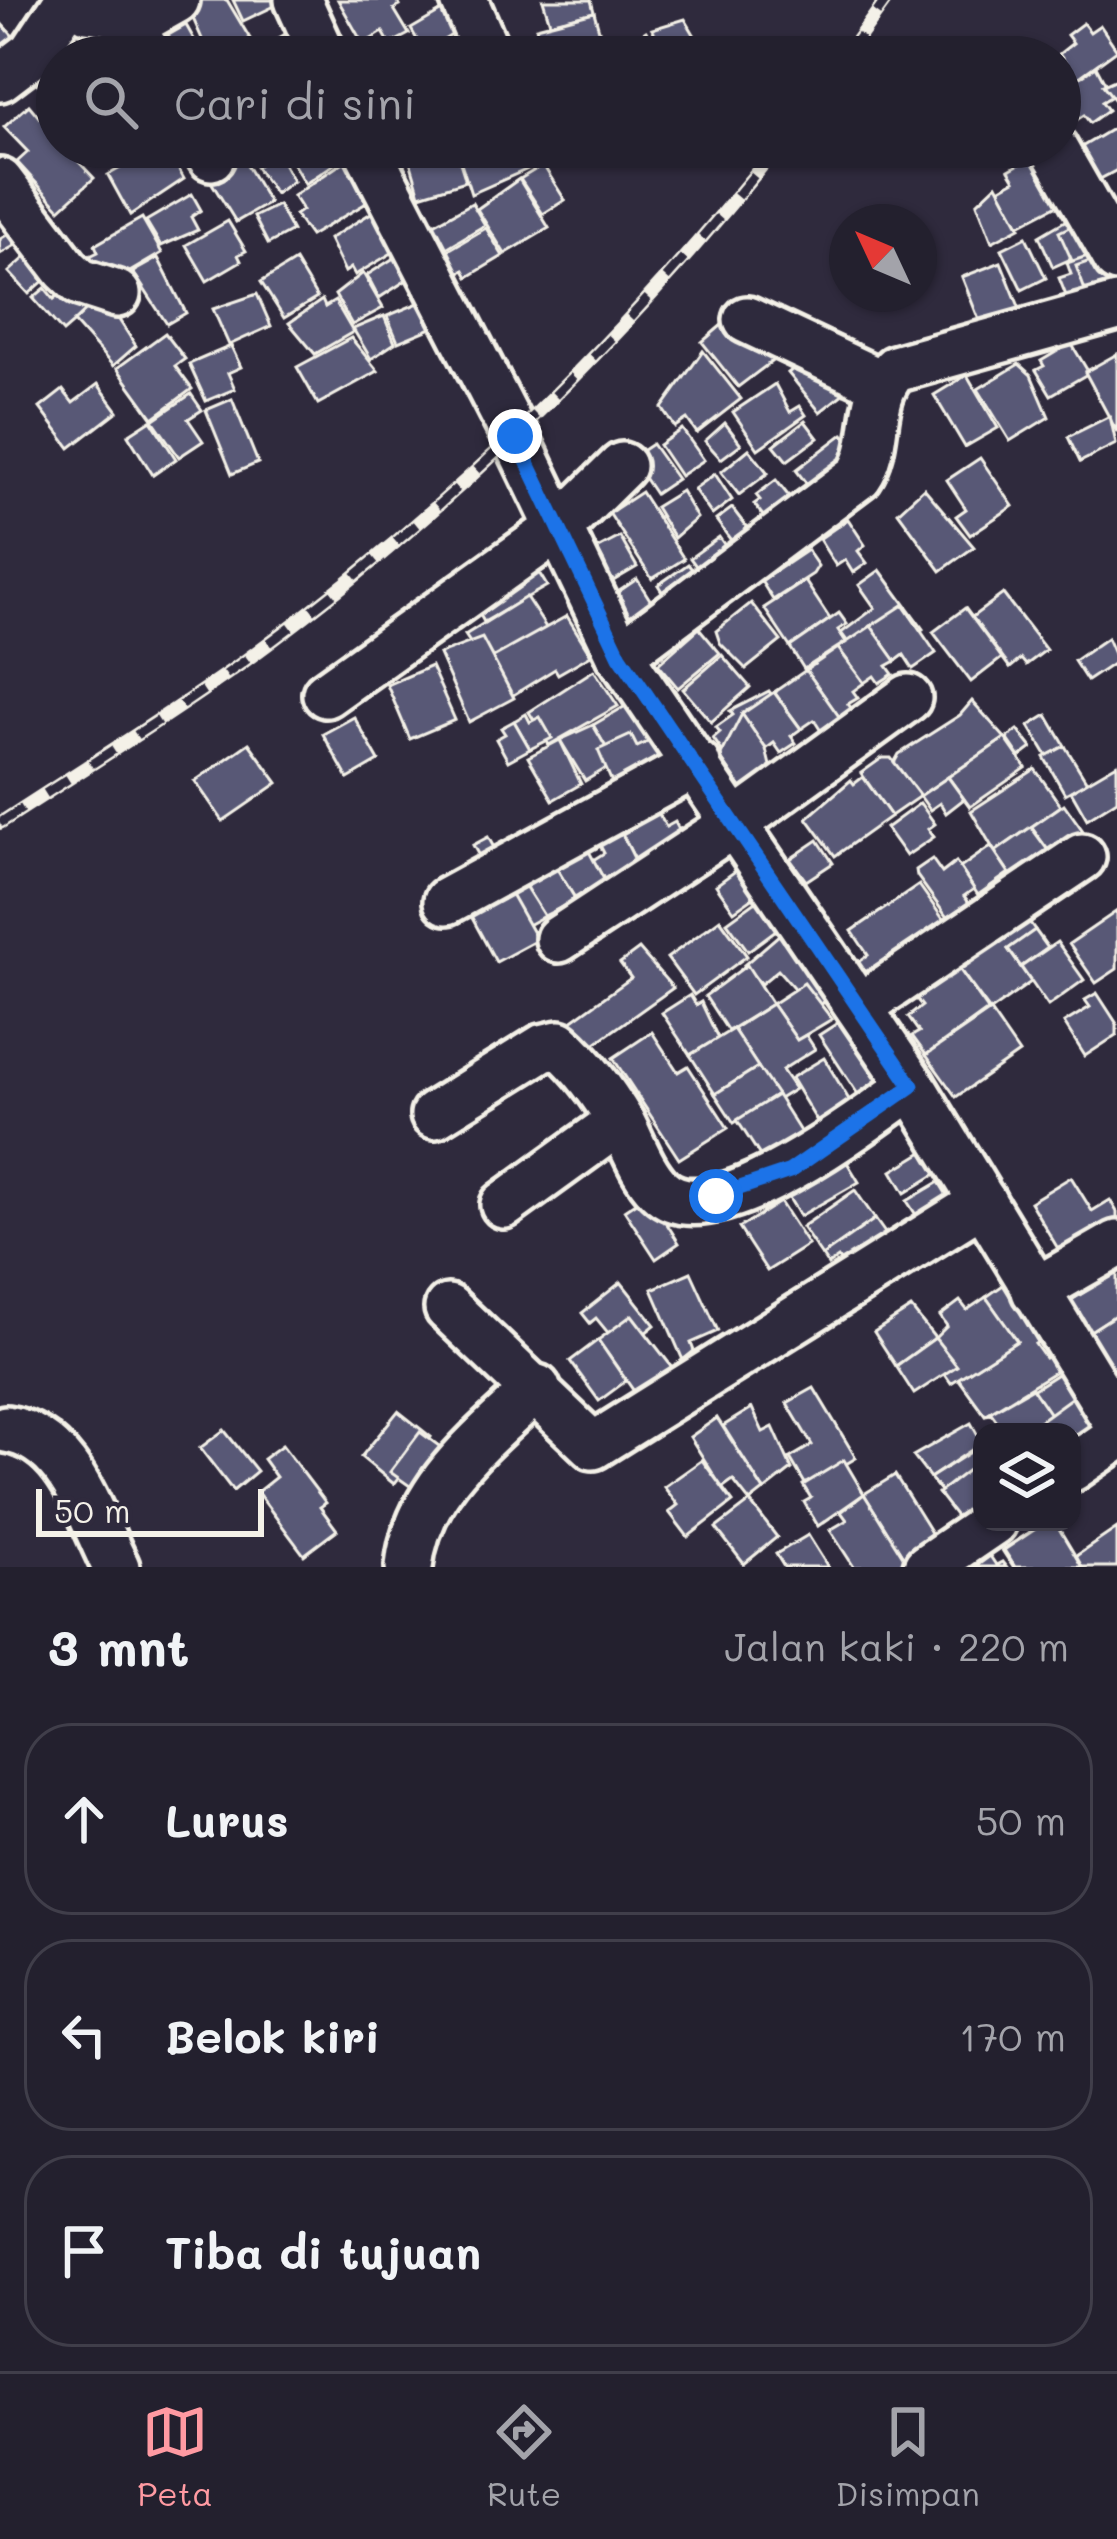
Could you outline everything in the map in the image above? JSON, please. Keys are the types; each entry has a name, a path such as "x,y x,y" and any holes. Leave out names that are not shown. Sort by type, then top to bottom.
{"street":[{"path":"46,36 72,0 87,9 118,13 137,36"},
{"path":"145,36 176,0"},
{"path":"298,0 314,36"},
{"path":"464,0 480,36"},
{"path":"0,78 36,49"},
{"path":"377,168 620,656 912,1086 1117,1423"},
{"path":"1074,168 1102,196 1117,259"},
{"path":"0,182 66,269 80,282 117,294"},
{"path":"620,656 859,476 868,461 883,384 895,369 1117,307"},
{"path":"748,320 883,384"},
{"path":"326,694 559,528 622,466"},
{"path":"559,939 736,822 908,698"},
{"path":"447,901 697,764"},
{"path":"860,1007 1082,857"},
{"path":"434,1114 554,1042 601,1089 655,1186 675,1199 688,1200 768,1182 912,1086"},
{"path":"504,1204 620,1121"},
{"path":"448,1309 537,1388 584,1441 604,1443 983,1202"},
{"path":"1035,1291 1117,1244"},
{"path":"409,1567 424,1513 441,1485 537,1388"},
{"path":"6,1429 32,1432 61,1457 116,1567"},
{"path":"1081,1462 1117,1437"},
{"path":"927,1567 980,1531"}],"building":[{"path":"202,0 227,0 248,36 201,36 188,7"},
{"path":"233,0 281,0 283,2 243,21"},
{"path":"338,0 397,0 400,6 394,9 409,34 358,36"},
{"path":"543,0 591,0 594,12 550,23"},
{"path":"447,8 460,30 450,36 415,36 411,29"},
{"path":"594,12 601,36 539,36 536,27"},
{"path":"685,19 695,36 656,36 652,29"},
{"path":"0,22 23,47 0,68"},
{"path":"1083,23 1090,32 1100,25 1117,50 1081,76 1081,36 1067,35"},
{"path":"186,25 192,36 167,36"},
{"path":"110,26 120,36 100,36"},
{"path":"1096,66 1112,96 1102,102 1108,110 1090,123 1081,117 1081,76"},
{"path":"1117,79 1117,103 1103,85"},
{"path":"29,105 36,113 36,168 85,168 94,178 60,209 17,162 28,152 4,127"},
{"path":"1117,126 1117,170 1085,187 1075,168 1081,168 1081,147"},
{"path":"120,168 178,168 184,179 130,215 108,175"},
{"path":"248,168 269,203 236,222 205,172"},
{"path":"257,168 286,168 293,181 275,194"},
{"path":"296,168 328,168 305,184"},
{"path":"335,168 368,168 375,198 310,236 295,215 302,210 293,196"},
{"path":"412,168 462,168 466,181 420,195"},
{"path":"463,168 530,168 471,194"},
{"path":"545,168 565,200 543,214 520,179"},
{"path":"1038,168 1041,174 1050,169 1067,200 1019,225 999,189 1015,180 1009,170"},
{"path":"519,179 549,228 505,254 477,209"},
{"path":"997,184 1020,227 992,242 977,203"},
{"path":"192,194 201,210 191,217 198,230 161,246 146,221"},
{"path":"472,203 485,225 436,254 427,228"},
{"path":"278,205 292,231 268,244 254,217"},
{"path":"376,210 407,244 355,275 351,268 345,272 329,239"},
{"path":"1080,212 1097,247 1053,267 1039,236"},
{"path":"1090,217 1106,250 1074,265 1059,232"},
{"path":"142,218 162,253 111,283 90,256 98,252 95,245"},
{"path":"228,221 246,251 238,255 241,261 207,281 186,245"},
{"path":"486,228 503,256 468,277 464,270 451,277 438,256"},
{"path":"17,229 23,241 0,254 0,239"},
{"path":"1026,237 1046,278 1022,290 1002,249"},
{"path":"38,246 58,268 29,294 9,272"},
{"path":"408,249 416,274 379,298 367,275"},
{"path":"1099,252 1112,290 1067,298 1059,278 1071,274 1067,263"},
{"path":"1102,257 1115,292 1089,301 1076,266"},
{"path":"158,258 186,313 167,324 133,272"},
{"path":"295,261 317,298 284,318 261,282"},
{"path":"1001,262 1020,309 983,330 962,277"},
{"path":"363,273 383,308 352,325 335,295"},
{"path":"73,283 93,306 63,332 33,298 45,288 54,299"},
{"path":"257,294 271,326 229,345 213,309"},
{"path":"428,299 439,325 398,342 387,316"},
{"path":"322,300 325,307 335,301 353,332 315,354 289,323"},
{"path":"96,301 110,306 136,346 113,366 74,322"},
{"path":"737,312 775,359 738,387 702,342"},
{"path":"384,316 395,343 371,359 353,329"},
{"path":"165,333 185,359 175,366 192,389 153,418 117,368"},
{"path":"351,338 378,371 318,404 297,367"},
{"path":"1071,343 1089,373 1051,395 1036,370 1044,366 1041,361"},
{"path":"231,346 241,367 228,373 235,389 206,401 189,364"},
{"path":"703,351 741,399 697,433 687,419 675,427 662,408"},
{"path":"812,354 844,393 820,412 788,373"},
{"path":"1117,354 1117,432 1085,372"},
{"path":"1019,364 1031,375 1049,417 1010,441 978,389"},
{"path":"967,375 998,428 965,447 934,395"},
{"path":"98,384 118,411 70,448 40,408 63,390 73,403"},
{"path":"775,384 790,412 800,406 806,415 758,449 733,412"},
{"path":"191,394 202,410 188,419 203,441 179,457 153,420"},
{"path":"232,399 258,463 232,474 206,410"},
{"path":"1110,416 1116,444 1080,462 1068,437"},
{"path":"151,420 176,459 153,475 128,435"},
{"path":"805,421 818,438 787,461 774,445"},
{"path":"725,423 741,444 721,459 705,441"},
{"path":"682,429 704,460 680,476 659,445"},
{"path":"843,434 866,464 819,500 796,470"},
{"path":"652,444 677,479 655,494 631,458"},
{"path":"749,449 768,473 739,495 721,472"},
{"path":"980,458 1013,506 970,535 956,516 966,509 947,480"},
{"path":"715,474 732,500 712,515 694,489"},
{"path":"776,480 802,513 776,533 754,504 760,500 756,495"},
{"path":"924,488 974,547 941,571 898,512"},
{"path":"681,491 697,518 674,538 655,507"},
{"path":"641,492 684,559 652,579 609,513"},
{"path":"732,508 758,542 741,554 716,520"},
{"path":"848,519 865,545 858,551 867,563 853,573 845,560 836,566 819,539"},
{"path":"620,537 637,567 603,587 591,567 603,560 597,549"},
{"path":"719,537 737,563 709,584 690,558"},
{"path":"807,550 818,566 813,574 773,600 761,581"},
{"path":"688,564 705,587 673,609 658,585"},
{"path":"880,570 923,629 868,669 841,633 875,608 859,585"},
{"path":"538,571 547,586 484,622 476,608"},
{"path":"637,579 661,617 636,633 612,596"},
{"path":"805,581 830,619 790,647 764,608"},
{"path":"1003,594 1046,650 1026,665 1021,659 1010,668 972,617"},
{"path":"526,597 547,629 496,659 483,650 477,653 465,635"},
{"path":"751,603 781,641 746,669 720,643 716,631"},
{"path":"903,605 936,653 913,669 904,655 896,661 871,626"},
{"path":"965,608 1002,658 971,682 933,632"},
{"path":"839,613 847,624 838,630 846,642 804,669 790,647"},
{"path":"567,616 591,655 558,674 555,669 492,708 470,670"},
{"path":"871,626 896,661 887,666 893,674 879,683 874,676 864,683 838,648"},
{"path":"699,628 720,653 678,688 658,664"},
{"path":"482,638 514,698 469,722 439,654"},
{"path":"1107,638 1117,661 1087,681 1074,661"},
{"path":"838,648 864,683 853,691 858,698 848,704 852,709 840,718 806,670"},
{"path":"722,655 750,687 711,722 683,689"},
{"path":"431,666 455,720 410,739 387,685"},
{"path":"594,670 618,706 549,745 529,712"},
{"path":"806,670 840,718 821,731 814,720 801,729 774,692"},
{"path":"769,691 791,723 725,769 715,755 722,751 713,738 720,732 716,727 733,715 730,711"},
{"path":"774,692 801,729 791,736 796,743 781,753 774,743 766,749 742,714"},
{"path":"646,694 668,732 615,763 593,725"},
{"path":"972,701 1005,738 920,796 894,763 899,754 960,715"},
{"path":"526,714 530,722 540,717 552,738 530,749 514,721"},
{"path":"742,714 766,749 772,774 749,799 720,757"},
{"path":"1047,715 1065,746 1047,756 1029,726"},
{"path":"354,717 379,761 348,779 323,734"},
{"path":"514,721 530,749 508,761 496,739 505,734 501,728"},
{"path":"593,725 615,763 585,781 560,740"},
{"path":"1018,730 1032,748 1020,757 1007,738"},
{"path":"631,735 637,747 654,739 662,758 645,765 651,780 617,794 598,750"},
{"path":"1005,738 1026,768 970,807 948,777"},
{"path":"560,740 581,784 553,800 528,757"},
{"path":"249,743 278,783 223,821 195,781"},
{"path":"1065,746 1087,782 1065,794 1044,757"},
{"path":"882,758 891,758 920,796 891,816 861,773"},
{"path":"1117,764 1117,800 1087,819 1071,791"},
{"path":"1035,769 1061,806 995,852 971,811"},
{"path":"863,777 891,816 835,856 807,818 851,780 854,784"},
{"path":"948,777 964,799 946,813 940,803 930,810 920,796"},
{"path":"652,801 666,827 675,822 688,847 638,866 615,820"},
{"path":"920,803 935,824 928,829 934,837 906,856 886,828"},
{"path":"1064,804 1093,845 1061,868 1031,827"},
{"path":"615,820 638,866 606,883 593,860 604,853 593,832"},
{"path":"1031,827 1061,868 1024,894 995,852"},
{"path":"578,831 606,883 576,900 548,854"},
{"path":"488,837 500,858 485,867 473,845"},
{"path":"818,840 833,863 806,881 790,859"},
{"path":"991,846 1009,873 978,895 960,868"},
{"path":"546,851 576,900 544,916 515,870"},
{"path":"932,859 942,873 956,862 974,889 964,896 983,921 961,937 917,876 916,870"},
{"path":"749,861 768,887 734,911 716,885"},
{"path":"515,870 544,916 513,933 484,888"},
{"path":"919,885 955,936 867,986 852,966 868,955 852,931"},
{"path":"484,888 513,933 490,945 463,901"},
{"path":"771,890 792,918 748,951 727,922"},
{"path":"511,894 537,940 496,962 471,916"},
{"path":"1117,911 1117,969 1096,983 1069,944"},
{"path":"1026,917 1035,930 1008,949 1031,982 990,1011 957,966"},
{"path":"720,919 747,956 694,995 667,958"},
{"path":"787,928 836,991 814,1011 778,970 761,984 744,965"},
{"path":"1035,930 1048,948 1021,967 1008,949"},
{"path":"1057,942 1084,980 1048,1006 1021,967"},
{"path":"639,949 673,988 586,1050 567,1024 631,978 620,963"},
{"path":"747,965 772,1004 728,1031 705,996"},
{"path":"957,966 988,1010 926,1055 912,1036 919,1032 908,1017 922,1006 914,996"},
{"path":"804,983 832,1019 797,1040 772,1004"},
{"path":"1097,993 1117,1024 1117,1035 1085,1056 1064,1023 1090,1007 1085,1000"},
{"path":"690,995 696,1005 701,1002 718,1038 690,1055 662,1013"},
{"path":"772,1004 797,1040 806,1035 815,1049 782,1070 795,1089 779,1099 733,1029"},
{"path":"856,1011 898,1075 861,1099 819,1035"},
{"path":"990,1011 1019,1053 956,1097 926,1055"},
{"path":"733,1029 758,1067 715,1094 690,1055"},
{"path":"652,1032 678,1072 688,1066 728,1128 679,1159 613,1058"},
{"path":"824,1058 854,1108 821,1128 791,1078"},
{"path":"758,1067 777,1095 734,1123 715,1094"},
{"path":"777,1095 808,1144 770,1171 737,1120"},
{"path":"941,1141 954,1163 905,1193 892,1171"},
{"path":"845,1159 859,1182 800,1216 786,1193"},
{"path":"1071,1177 1092,1211 1110,1200 1117,1212 1117,1231 1066,1262 1030,1202"},
{"path":"939,1182 953,1205 922,1224 907,1201"},
{"path":"855,1190 875,1219 822,1256 802,1227"},
{"path":"648,1194 679,1243 656,1259 624,1210"},
{"path":"780,1202 808,1245 767,1271 739,1228"},
{"path":"875,1219 890,1240 846,1270 838,1258 828,1265 822,1256"},
{"path":"1117,1271 1117,1314 1089,1332 1070,1301"},
{"path":"691,1272 718,1331 691,1343 694,1351 683,1360 652,1289"},
{"path":"621,1282 655,1325 623,1351 596,1318 590,1323 582,1313"},
{"path":"1006,1283 1045,1338 1035,1344 1045,1358 1054,1352 1064,1366 985,1415 958,1378 1017,1341 986,1297"},
{"path":"986,1297 1017,1341 951,1383 926,1347 947,1326 940,1316 960,1301 967,1310"},
{"path":"911,1308 935,1338 896,1366 874,1332"},
{"path":"1117,1314 1117,1375 1089,1332"},
{"path":"632,1315 672,1367 636,1394 598,1340"},
{"path":"935,1338 957,1366 914,1394 896,1366"},
{"path":"598,1340 626,1381 599,1401 570,1361"},
{"path":"1062,1371 1089,1409 1070,1423 1031,1423 1015,1401"},
{"path":"814,1388 856,1458 807,1487 790,1458 812,1445 787,1403"},
{"path":"1032,1388 1056,1423 998,1423 992,1414 985,1415"},
{"path":"1078,1393 1106,1435 1081,1453 1081,1423 1036,1423"},
{"path":"752,1408 763,1432 773,1427 792,1469 764,1491 723,1426"},
{"path":"398,1411 431,1437 394,1484 361,1457"},
{"path":"717,1418 764,1491 750,1502 733,1480 722,1488 690,1437"},
{"path":"971,1423 973,1427 973,1449 930,1478 913,1456"},
{"path":"224,1430 257,1471 233,1491 200,1448"},
{"path":"420,1432 446,1451 417,1491 390,1472"},
{"path":"282,1445 326,1503 320,1507 337,1530 304,1555 257,1492 276,1477 263,1459"},
{"path":"973,1450 973,1501 957,1513 930,1478"},
{"path":"702,1460 733,1502 688,1537 669,1512 678,1505 664,1487"},
{"path":"844,1460 864,1494 818,1526 804,1502 811,1498 803,1485"},
{"path":"973,1466 973,1522 961,1523 938,1493"},
{"path":"895,1475 938,1544 907,1563 864,1494"},
{"path":"864,1494 907,1563 901,1567 854,1567 830,1530 847,1520 841,1512"},
{"path":"750,1502 777,1537 744,1564 716,1528"},
{"path":"1117,1528 1117,1567 1082,1567 1076,1556"},
{"path":"1032,1531 1053,1531 1067,1550 1041,1567 1013,1567 1002,1550"},
{"path":"1032,1531 1060,1531 1082,1567 1015,1567 1004,1550"},
{"path":"808,1535 828,1567 784,1567 776,1554"},
{"path":"990,1556 996,1565 1002,1562 1006,1567 975,1567"}],"railway":[{"path":"860,36 886,0"},
{"path":"0,823 242,663 389,548 593,357 760,168"}],"route":[{"path":"515,436 620,656 912,1086 790,1171 716,1196"}]}
